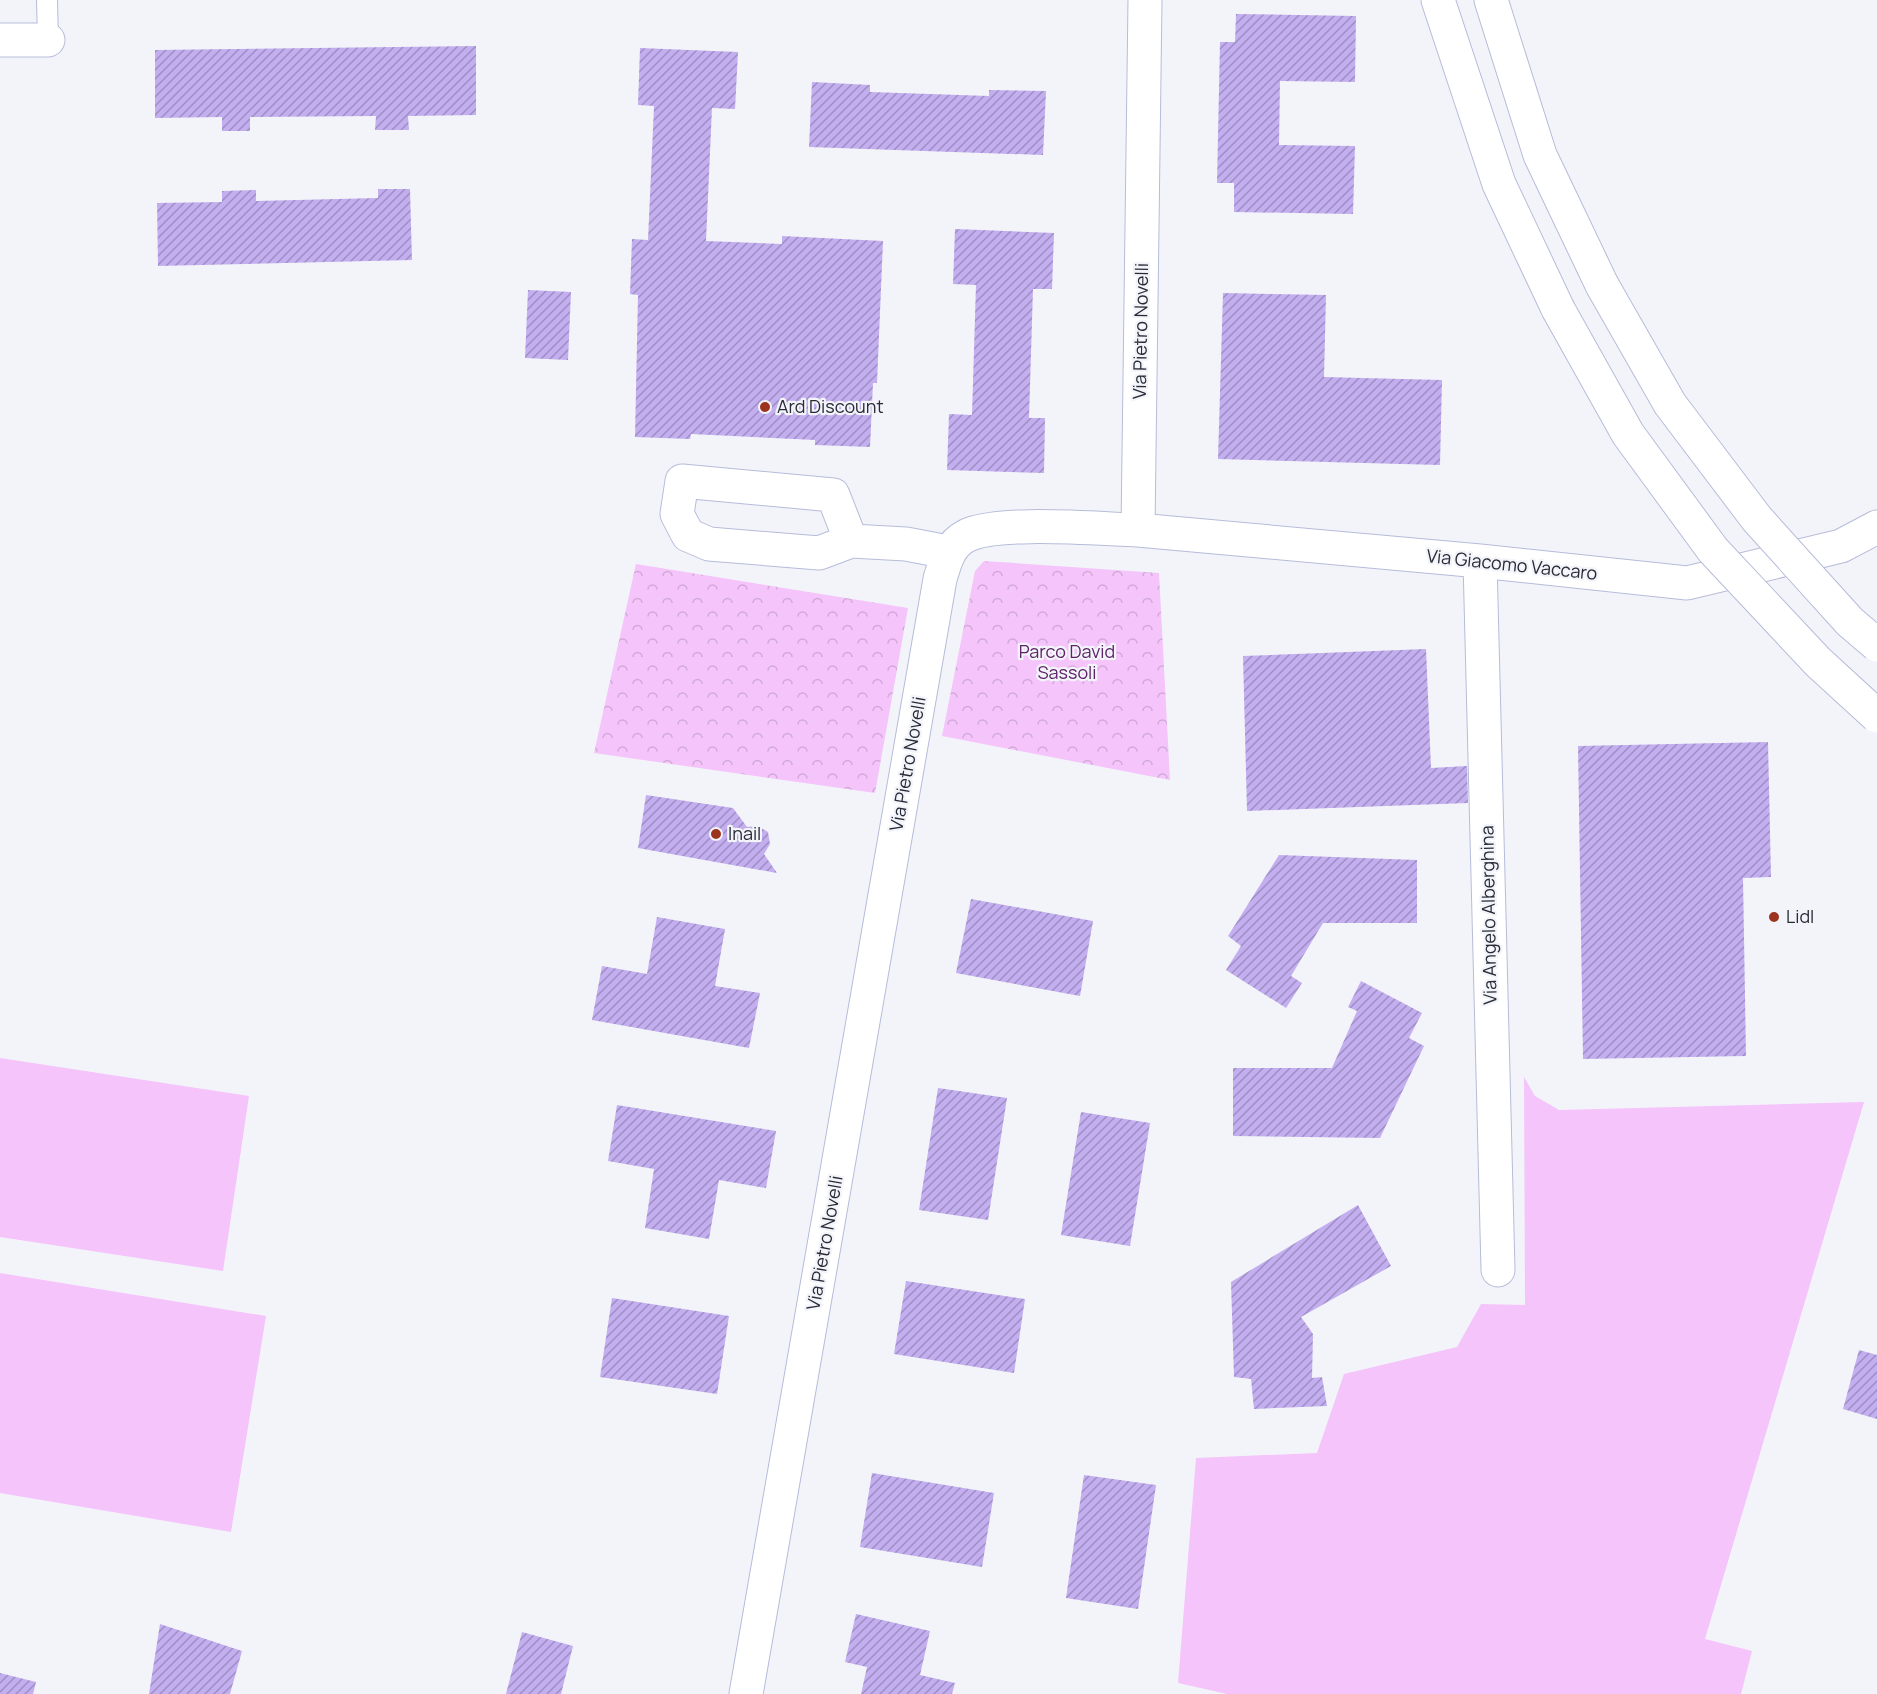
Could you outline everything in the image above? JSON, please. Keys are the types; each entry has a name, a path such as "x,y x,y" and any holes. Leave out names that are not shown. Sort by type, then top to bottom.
{"street":[{"name":"Via Pietro Novelli","path":"1138,530 1145,0"},
{"path":"1438,0 1499,184 1558,309 1628,434 1713,550 1818,662 1877,716"},
{"path":"1491,0 1540,155 1602,285 1670,404 1757,519 1850,622 1877,645"},
{"path":"0,40 48,40"},
{"path":"851,541 833,495 682,482 677,514 688,536 710,544 819,553 851,541 906,544 948,552 966,536 1001,528 1138,530"},
{"name":"Via Giacomo Vaccaro","path":"1138,530 1480,561 1687,583 1840,546 1877,527"},
{"name":"Via Pietro Novelli","path":"746,1694 940,579 948,552"},
{"name":"Via Angelo Alberghina","path":"1480,561 1498,1269"}],"lane":[{"path":"47,0 48,40"}],"green space":[{"name":"Parco David Sassoli","path":"984,561 1159,573 1170,780 942,736 975,571"},
{"path":"636,564 908,608 875,793 594,753"},
{"path":"0,1058 249,1096 223,1271 0,1237"},
{"path":"1524,1077 1535,1096 1559,1110 1864,1102 1705,1639 1752,1651 1741,1694 1227,1694 1178,1683 1196,1458 1317,1453 1344,1374 1457,1347 1481,1304 1525,1305"},
{"path":"0,1273 266,1316 231,1532 0,1493"}],"building":[{"path":"1236,14 1356,16 1355,82 1280,81 1279,145 1355,146 1353,214 1234,212 1234,183 1217,183 1220,42 1235,42"},
{"path":"476,46 476,115 408,116 409,130 375,130 376,116 250,117 250,131 222,131 222,117 155,118 155,50"},
{"path":"640,48 738,52 735,109 712,108 706,241 782,244 782,236 883,241 877,383 873,383 870,447 815,445 815,440 691,434 690,439 635,437 638,295 630,294 632,239 648,240 654,106 638,105"},
{"path":"812,82 870,85 870,92 989,96 989,90 1046,91 1043,155 809,147"},
{"path":"378,189 410,189 412,260 158,266 157,203 222,202 222,191 256,190 256,201 378,198"},
{"path":"955,229 1054,233 1052,289 1033,289 1029,418 1045,418 1044,473 947,470 949,414 972,415 976,285 953,284"},
{"path":"528,290 571,292 568,360 525,358"},
{"path":"1223,293 1326,295 1324,377 1442,380 1440,465 1218,459"},
{"path":"1426,649 1431,768 1467,766 1468,803 1247,811 1243,656"},
{"path":"1768,742 1771,877 1743,878 1746,1056 1583,1059 1578,746"},
{"path":"646,795 733,808 747,827 758,826 768,832 770,844 764,854 777,873 638,848"},
{"path":"1279,855 1417,860 1417,923 1323,923 1291,976 1302,983 1286,1008 1226,970 1241,946 1228,936"},
{"path":"971,899 1093,921 1080,996 956,973"},
{"path":"657,917 725,929 715,986 760,993 749,1048 592,1020 602,966 647,974"},
{"path":"1361,981 1422,1013 1409,1038 1424,1046 1380,1138 1233,1136 1233,1068 1332,1068 1357,1011 1348,1007"},
{"path":"938,1088 1007,1098 988,1220 919,1210"},
{"path":"617,1105 776,1131 766,1188 719,1180 709,1239 645,1228 654,1169 608,1161"},
{"path":"1081,1112 1150,1123 1130,1246 1061,1235"},
{"path":"1358,1205 1391,1266 1301,1317 1313,1334 1312,1378 1322,1377 1327,1406 1254,1409 1251,1379 1234,1377 1231,1282"},
{"path":"906,1281 1025,1299 1014,1373 894,1354"},
{"path":"612,1298 729,1316 717,1394 600,1377"},
{"path":"1859,1350 1877,1355 1877,1419 1843,1409"},
{"path":"872,1473 994,1493 982,1567 860,1547"},
{"path":"1084,1475 1156,1485 1138,1609 1066,1598"},
{"path":"856,1614 930,1631 920,1675 955,1683 952,1694 861,1694 867,1667 845,1662"},
{"path":"160,1624 242,1651 230,1694 149,1694"},
{"path":"522,1632 573,1646 561,1694 506,1694"},
{"path":"0,1673 36,1682 33,1694 0,1694"}],"place":[{"name":"Ard Discount","path":"765,407"},
{"name":"Inail","path":"716,834"},
{"name":"Lidl","path":"1774,917"}]}
